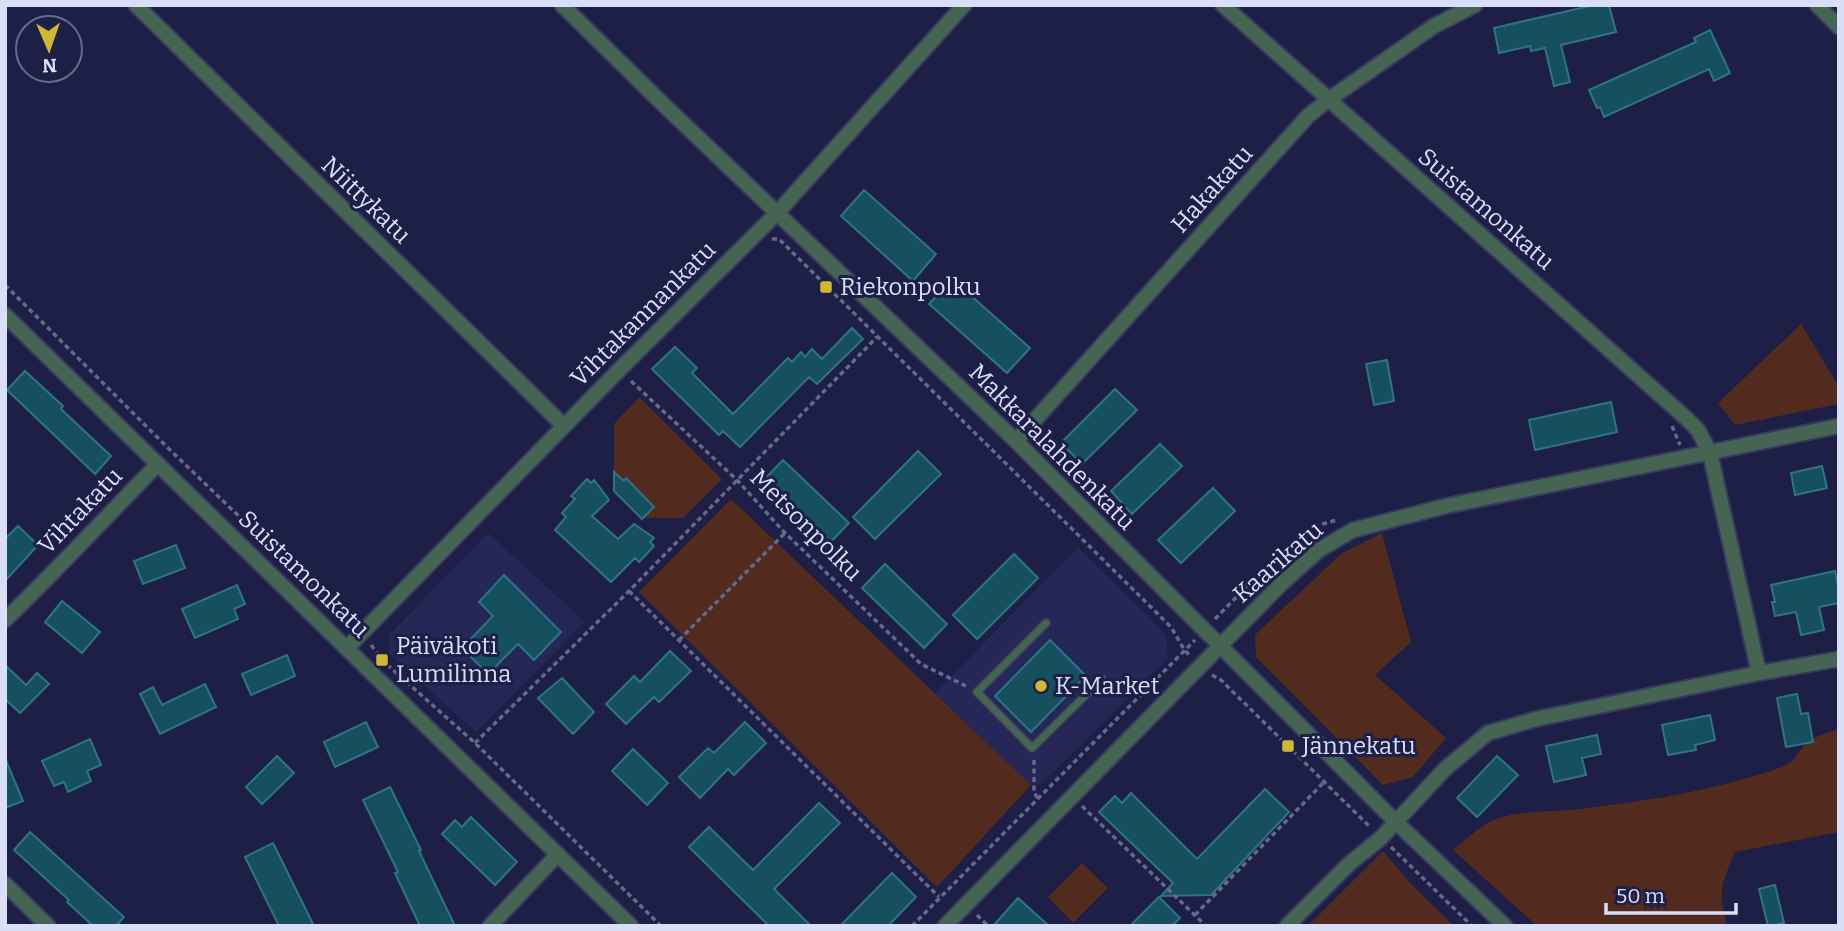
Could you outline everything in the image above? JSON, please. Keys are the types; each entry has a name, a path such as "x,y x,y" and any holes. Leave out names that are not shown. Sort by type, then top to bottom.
{"street":[{"name":"Niittykatu","path":"136,5 564,426"},
{"name":"Makkaralahdenkatu","path":"562,5 1016,441 1396,822 1505,926"},
{"name":"Vihtakannankatu","path":"346,648 777,213 964,5"},
{"name":"Suistamonkatu","path":"1223,5 1698,430 1710,453 1759,673"},
{"name":"Hakakatu","path":"1016,441 1308,116 1434,26 1475,5"},
{"path":"1817,5 1839,27"},
{"name":"Suistamonkatu","path":"5,315 631,926"},
{"name":"Kaarikatu","path":"945,926 1281,584 1336,539 1353,530 1446,506 1839,426"},
{"name":"Vihtakatu","path":"5,620 158,464"},
{"path":"1287,926 1349,863 1381,838 1446,769 1488,733 1536,719 1839,659"},
{"path":"490,926 558,854"},
{"path":"5,884 48,926"}],"lane":[{"path":"1046,622 977,692 1032,747 1102,679"}],"path":[{"path":"767,239 779,239 1171,627 1185,651 1200,667 1220,680 1472,926"},
{"path":"5,285 167,447 362,633 382,660 475,744 661,926"},
{"path":"475,744 629,591 891,322"},
{"name":"Metsonpolku","path":"620,369 737,480 785,533 921,664 977,692"},
{"path":"912,926 1256,577 1311,527 1337,520"},
{"path":"680,640 785,533"},
{"path":"629,591 940,897"},
{"path":"1032,747 1035,765 1034,792 1038,799"},
{"path":"1195,915 1325,781"},
{"path":"1072,797 1206,926"}],"shaded area":[{"path":"1801,324 1839,387 1839,404 1735,425 1718,403"},
{"path":"639,397 722,479 683,518 641,518 614,491 614,424"},
{"path":"731,499 1031,785 937,887 639,592"},
{"path":"488,533 585,622 476,732 389,654 389,635"},
{"path":"1382,533 1411,642 1375,675 1446,738 1413,777 1383,785 1256,657 1255,635 1341,554"},
{"path":"1078,547 1166,635 1168,658 1041,784 1031,785 935,693"},
{"path":"1839,729 1839,832 1735,852 1722,888 1727,926 1537,926 1453,850 1485,825 1506,816 1665,797 1764,773 1792,761 1812,739"},
{"path":"1383,851 1412,885 1454,926 1308,926"},
{"path":"1082,863 1108,888 1073,923 1048,897"}],"building":[{"path":"1594,5 1609,5 1616,32 1561,45 1570,82 1554,86 1545,48 1531,51 1530,46 1499,53 1494,28"},
{"path":"1710,30 1730,73 1714,81 1709,69 1604,117 1600,107 1597,108 1589,90 1696,42 1694,38"},
{"path":"864,190 936,254 913,281 841,216"},
{"path":"952,279 1030,348 1007,373 929,304"},
{"path":"852,328 863,339 817,384 809,377 740,447 723,431 719,435 652,369 675,347 697,368 692,373 733,414 788,358 792,362 801,352 805,357 812,349 822,359"},
{"path":"1387,360 1394,401 1374,405 1366,364"},
{"path":"25,371 111,456 95,474 7,390"},
{"path":"1115,389 1137,410 1082,464 1061,443"},
{"path":"1611,402 1617,432 1535,450 1529,420"},
{"path":"1160,444 1182,466 1132,514 1111,491"},
{"path":"918,451 941,474 875,539 853,517"},
{"path":"783,460 849,523 824,549 758,486"},
{"path":"1822,466 1827,488 1795,495 1791,473"},
{"path":"614,472 624,481 626,478 654,507 642,519 614,491"},
{"path":"587,479 591,483 594,480 609,500 592,516 618,539 634,524 654,538 650,542 654,546 639,562 635,558 611,582 555,530 566,517 562,513 575,499 571,496"},
{"path":"1213,488 1235,511 1181,563 1158,540"},
{"path":"18,526 38,545 5,581 5,539"},
{"path":"176,545 185,568 143,584 134,561"},
{"path":"1014,554 1038,578 977,639 953,615"},
{"path":"885,564 947,624 924,648 862,588"},
{"path":"1835,571 1839,603 1819,607 1824,630 1801,635 1796,612 1775,616 1771,585"},
{"path":"504,575 561,632 534,660 518,644 488,674 462,648 493,616 479,602"},
{"path":"237,585 245,604 234,609 238,619 195,638 182,609"},
{"path":"62,601 100,632 82,653 45,622"},
{"name":"K-Market","path":"1050,640 1086,676 1031,732 995,696"},
{"path":"670,651 691,671 659,702 654,697 626,724 606,704 634,676 640,682"},
{"path":"287,655 295,676 251,695 242,674"},
{"path":"5,665 26,685 37,673 49,684 20,713 5,699"},
{"path":"562,678 594,712 573,734 538,698"},
{"path":"205,684 216,707 160,734 140,694 153,687 162,705"},
{"path":"1797,694 1801,714 1808,713 1813,742 1786,747 1777,698"},
{"path":"1710,715 1715,740 1695,745 1696,750 1668,755 1662,725"},
{"path":"366,722 378,747 335,767 324,742"},
{"path":"745,722 766,743 734,775 728,769 700,798 679,777 708,748 714,753"},
{"path":"1597,735 1601,754 1582,758 1586,775 1554,782 1546,746"},
{"path":"90,739 101,765 87,771 91,781 68,792 64,782 54,786 42,761"},
{"path":"633,749 668,783 647,805 612,771"},
{"path":"277,756 294,773 262,804 246,787"},
{"path":"1497,756 1518,775 1477,817 1457,798"},
{"path":"5,758 23,801 5,808"},
{"path":"390,787 455,926 420,926 395,873 398,872 363,800"},
{"path":"1265,789 1289,812 1211,895 1161,896 1173,883 1099,812 1115,796 1122,803 1131,793 1197,859"},
{"path":"819,803 840,823 774,889 811,926 769,926 689,847 709,827 753,870"},
{"path":"471,817 517,862 495,885 442,834 455,820 462,827"},
{"path":"30,832 124,917 116,926 93,926 14,850"},
{"path":"273,843 314,926 279,926 245,857"},
{"path":"892,873 916,897 888,926 840,926"},
{"path":"1775,885 1784,923 1768,926 1759,889"},
{"path":"1159,897 1180,918 1172,926 1130,926"},
{"path":"1018,898 1049,926 993,926"}],"place":[{"name":"Riekonpolku","path":"826,287"},
{"name":"Päiväkoti Lumilinna","path":"382,660"},
{"name":"K-Market","path":"1041,686"},
{"name":"Jännekatu","path":"1288,746"}]}
